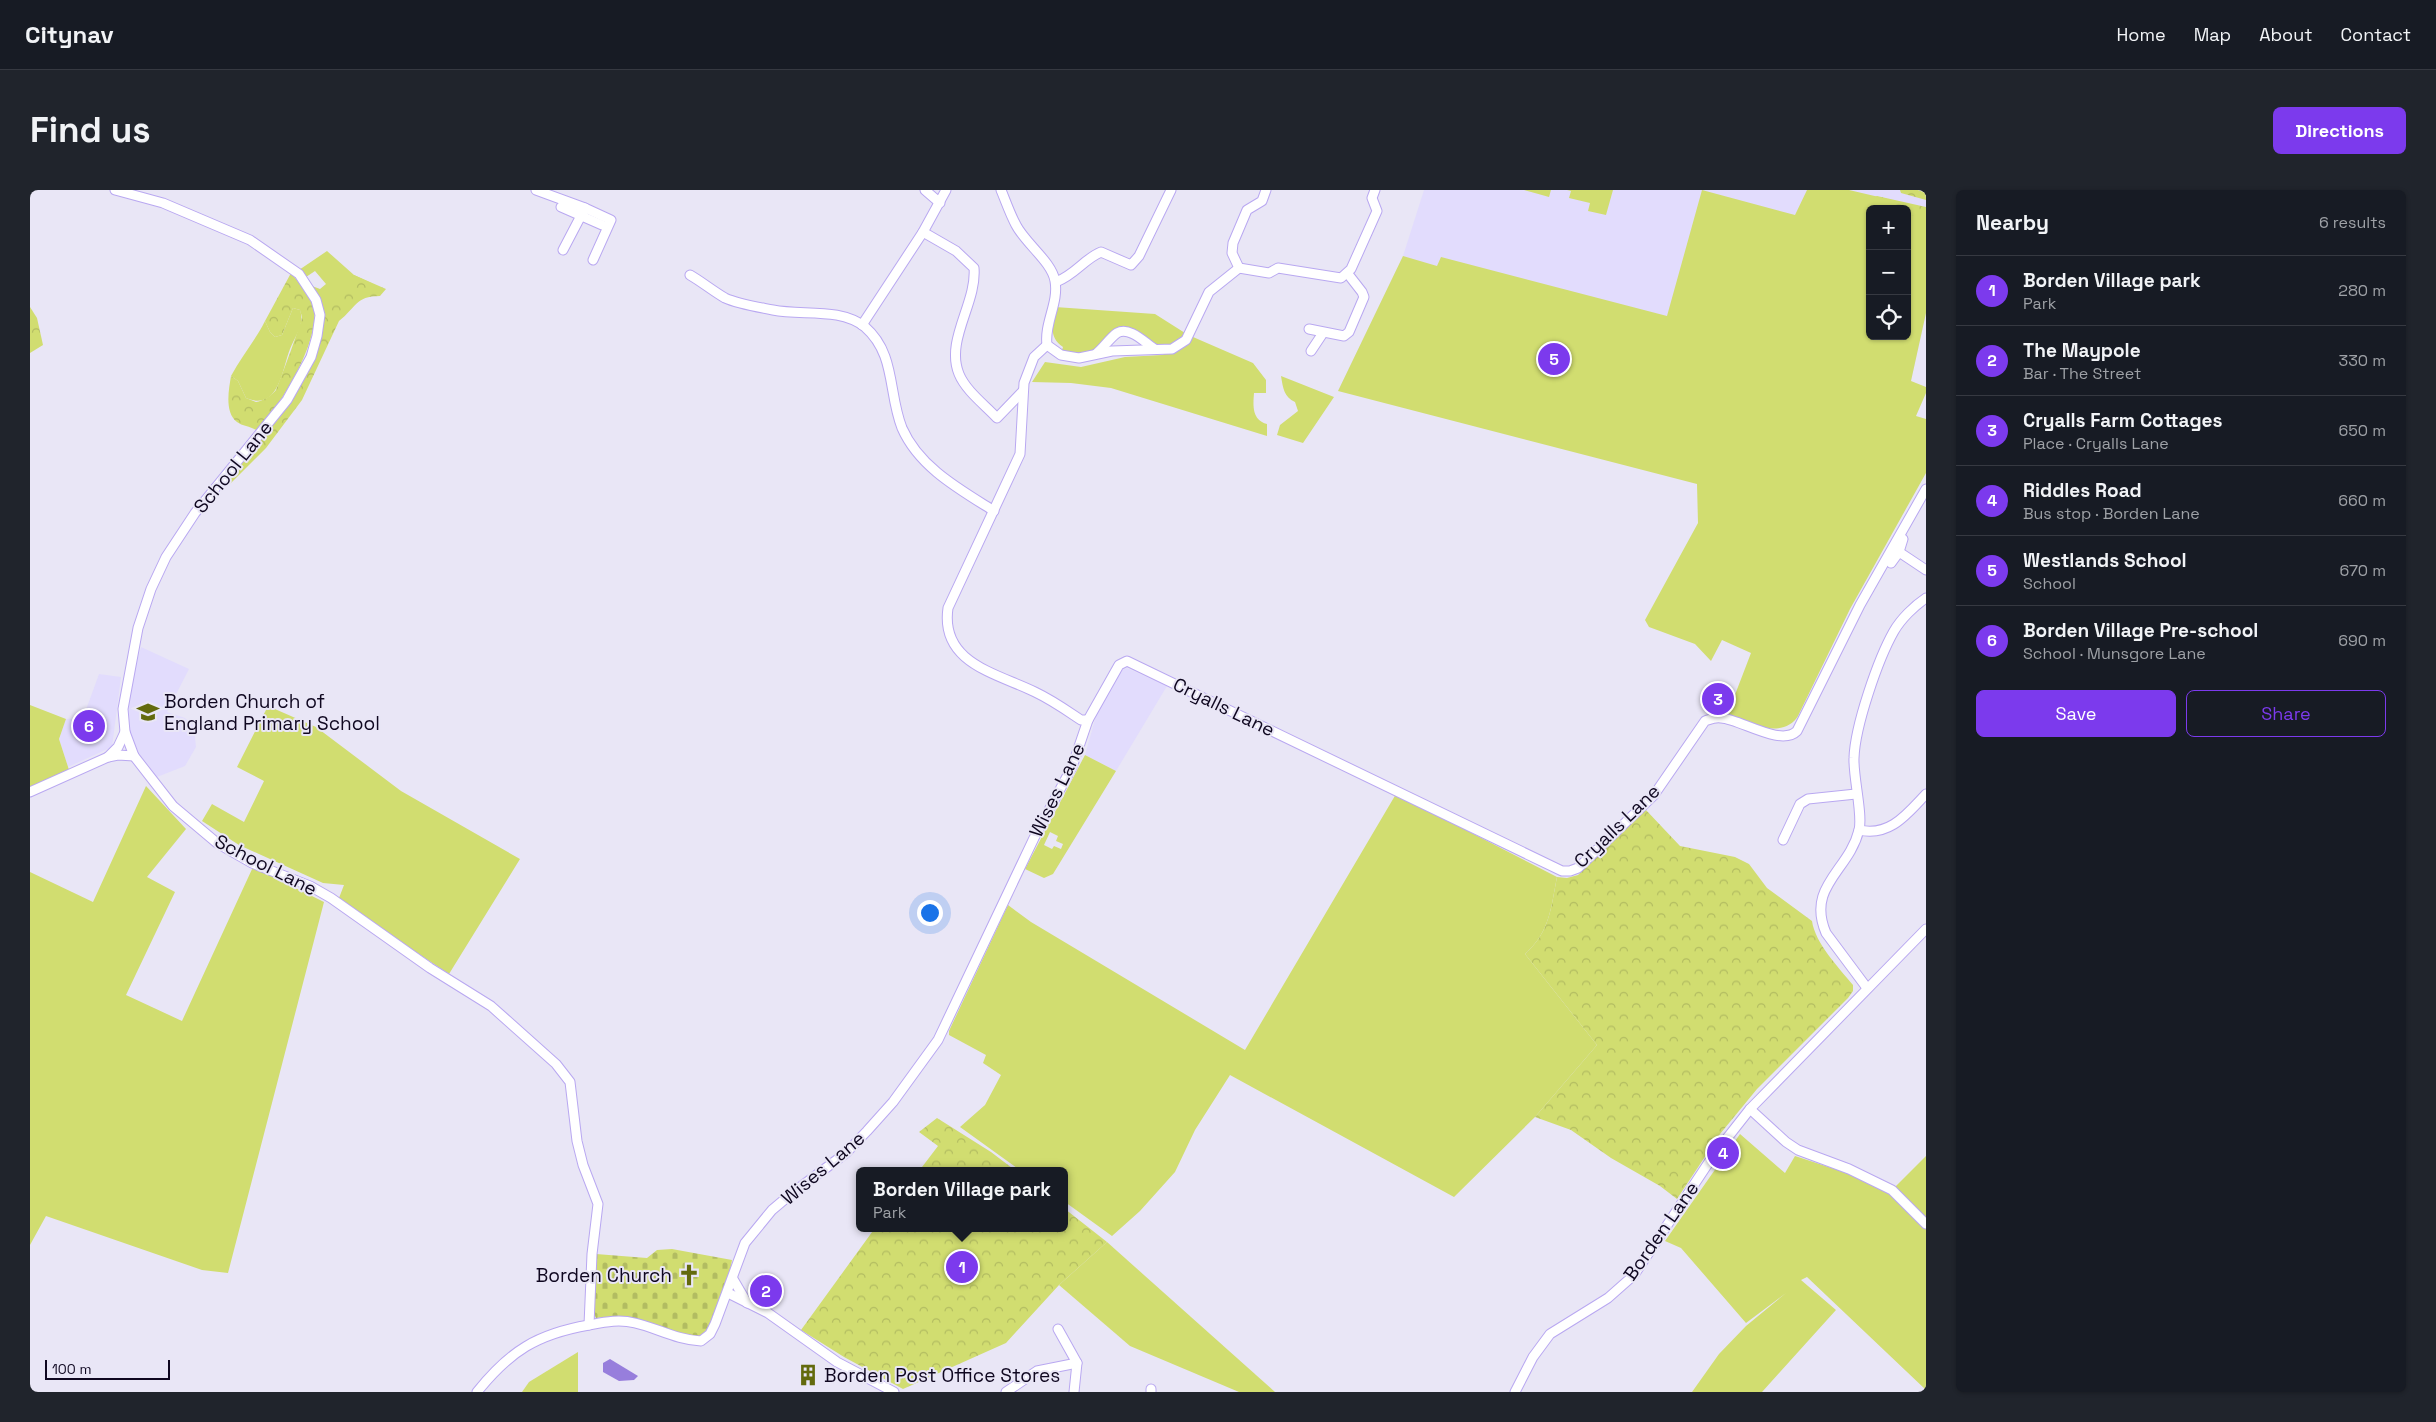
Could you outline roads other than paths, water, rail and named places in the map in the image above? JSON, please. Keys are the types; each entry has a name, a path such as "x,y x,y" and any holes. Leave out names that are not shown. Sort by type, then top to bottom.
{"street":[{"name":"School Lane","path":"115,190 163,204 250,240 299,274 311,290 320,315 311,357 287,400 195,513 162,565 151,589 138,628 124,702 125,732 134,756 174,806 217,843 252,863 310,886 331,898 415,958 491,1006 556,1064 570,1082 577,1141 583,1165 598,1204 592,1254 589,1325"},
{"path":"539,190 582,211 602,225"},
{"path":"925,190 940,203"},
{"path":"862,325 923,232 946,190"},
{"path":"1001,190 1016,225 1026,241 1049,267 1056,282 1045,334 1047,345 1052,350 1079,358 1137,349 1157,351 1172,349 1186,340 1209,292 1239,268 1269,273 1278,268 1341,278 1348,274 1377,211 1372,198 1375,190"},
{"path":"1056,282 1074,273 1089,259 1101,252 1131,265 1139,256 1171,190"},
{"path":"1239,268 1232,253 1233,243 1247,210 1262,201 1266,190"},
{"path":"561,207 611,220 593,260"},
{"path":"563,250 582,211"},
{"path":"923,232 956,251 974,268 974,283 956,346 955,360 960,375 997,418 1023,391"},
{"path":"1309,329 1344,336 1349,332 1364,298 1362,292 1348,274"},
{"path":"690,275 727,298 775,310 839,316 862,325 879,342 886,355 896,408 909,440 922,458 937,472 994,510"},
{"path":"1094,355 1109,344 1116,334 1121,332 1132,333 1157,351"},
{"path":"1311,351 1323,333"},
{"name":"Wises Lane","path":"589,1325 613,1320 635,1323 690,1341 701,1341 710,1334 728,1293 745,1243 772,1210 846,1152 867,1131 894,1102 938,1040 1034,838 1072,767 1088,720 1081,720 1037,693 978,666 953,644 945,625 948,608 1020,454 1024,383 1034,357 1047,345"},
{"name":"Cryalls Lane","path":"1088,720 1119,665 1127,661 1562,871 1570,871 1578,868 1654,795 1705,721 1723,718 1780,736 1791,736 1797,732 1860,605 1926,489"},
{"path":"1891,563 1899,552 1903,539"},
{"path":"1899,552 1926,570"},
{"path":"1867,988 1826,933 1822,923 1819,903 1860,830 1856,794 1855,746 1866,704 1895,630 1926,598"},
{"path":"108,757 118,747 125,732"},
{"path":"30,792 108,757 118,755 134,756"},
{"path":"1783,840 1800,804 1808,799 1856,794"},
{"path":"1860,830 1874,833 1894,825 1926,794"},
{"name":"Borden Lane","path":"1515,1392 1533,1357 1550,1334 1608,1298 1634,1275 1713,1156 1750,1109 1926,929"},
{"path":"1750,1109 1786,1142 1798,1150 1849,1169 1892,1190 1926,1224"},
{"path":"733,1279 747,1303"},
{"path":"728,1293 768,1313 837,1362 894,1392"},
{"path":"477,1392 513,1355 534,1340 559,1331 589,1325"},
{"path":"1058,1329 1077,1363 1074,1392"},
{"path":"1006,1392 1037,1371 1077,1363"}],"place":[{"name":"Westlands School","path":"1554,359"},
{"name":"Cryalls Farm Cottages","path":"1718,699"},
{"name":"Borden Church of England Primary School","path":"148,712"},
{"name":"Borden Village Pre-school","path":"89,726"},
{"name":"Riddles Road","path":"1723,1153"},
{"name":"Borden Village park","path":"962,1267"},
{"name":"Borden Church","path":"689,1275"},
{"name":"The Maypole","path":"766,1291"},
{"name":"Borden Post Office Stores","path":"808,1375"}]}
